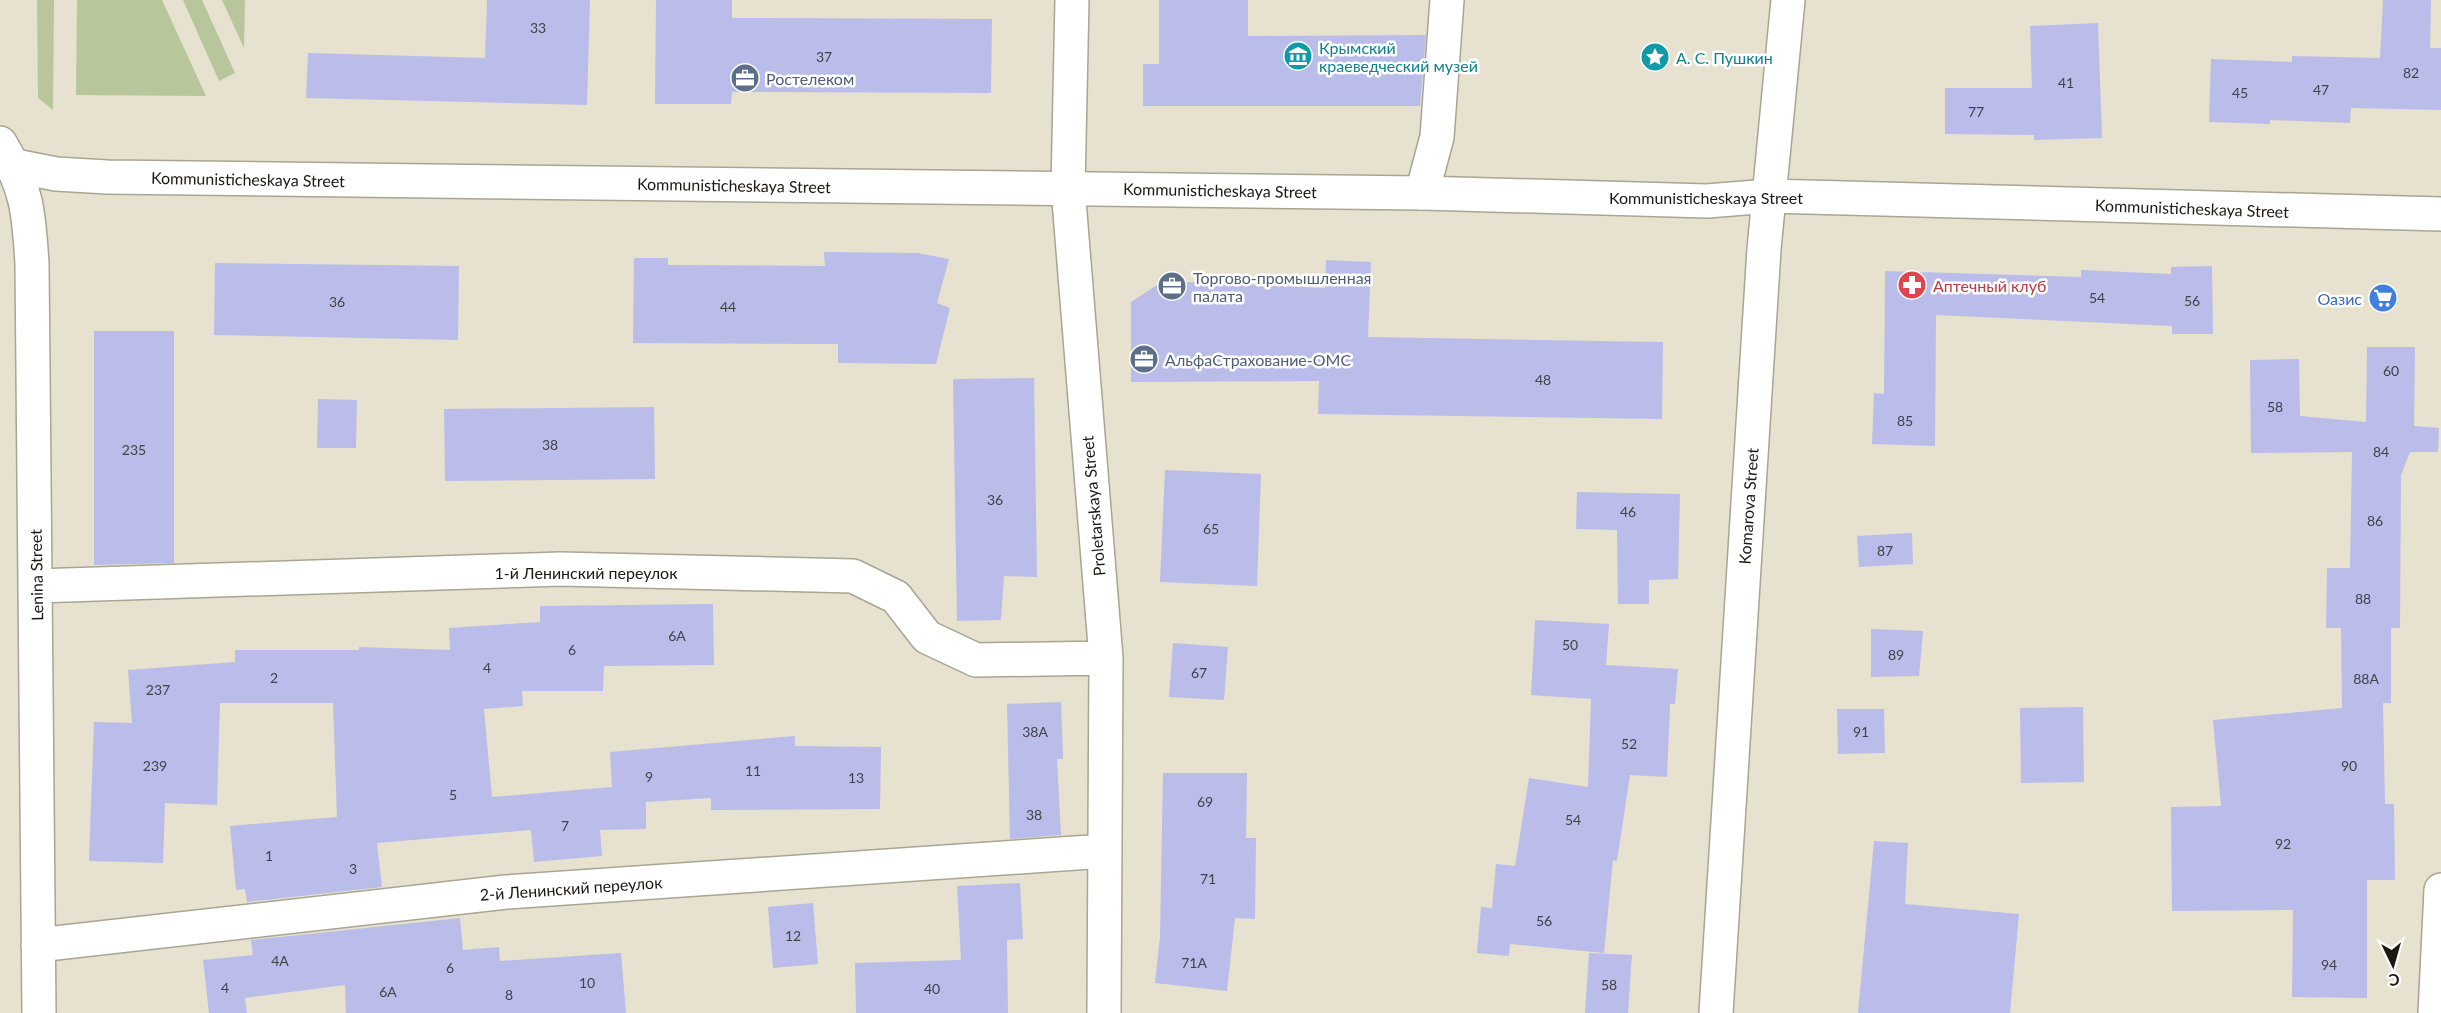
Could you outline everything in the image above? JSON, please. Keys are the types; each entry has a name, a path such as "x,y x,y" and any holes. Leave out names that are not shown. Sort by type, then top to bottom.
{"street":[{"name":"Proletarskaya Street","path":"1072,0 1068,188 1106,658 1104,1013"},
{"path":"1422,193 1437,137 1447,0"},
{"name":"Komarova Street","path":"1716,1013 1764,249 1788,0"},
{"name":"Kommunisticheskaya Street","path":"5,157 56,174 107,177 1422,193 1707,201 1769,196 2441,214"},
{"name":"Lenina Street","path":"5,157 25,194 31,252 39,1013"},
{"name":"1-й Ленинский переулок","path":"36,586 560,569 853,576 896,597 927,637 976,660 1106,658"},
{"name":"2-й Ленинский переулок","path":"38,945 506,892 1105,851"},
{"path":"2435,1013 2441,890"}],"green space":[{"path":"37,0 54,0 53,110 38,98"},
{"path":"77,0 162,0 206,96 76,95"},
{"path":"183,0 202,0 235,73 219,81"},
{"path":"222,0 245,0 244,48"}],"building":[{"path":"487,0 590,0 587,105 306,98 308,53 485,58"},
{"path":"656,0 732,0 732,18 992,19 991,93 732,92 731,104 655,104"},
{"name":"Крымский краеведческий музей","path":"1159,0 1248,0 1248,36 1426,35 1420,106 1143,106 1143,64 1159,64"},
{"path":"2383,0 2431,0 2430,48 2441,48 2441,110 2351,108 2350,123 2270,120 2270,124 2209,122 2211,59 2292,62 2292,56 2380,58"},
{"path":"2098,23 2102,138 2034,140 2034,135 1945,134 1945,88 2032,88 2030,26"},
{"path":"824,252 917,253 949,259 937,303 950,308 936,364 838,363 838,344 633,343 634,258 668,258 668,265 825,266"},
{"path":"1326,260 1371,262 1368,337 1663,342 1662,419 1318,414 1319,381 1131,382 1131,302 1163,281 1325,288"},
{"path":"215,263 459,266 458,340 214,335"},
{"path":"2212,266 2213,334 2172,334 2172,326 1936,315 1935,446 1872,444 1874,393 1884,394 1885,271 2081,277 2081,270 2171,274 2171,267"},
{"path":"94,331 174,331 174,563 94,565"},
{"path":"2367,347 2415,347 2414,426 2439,428 2438,452 2410,452 2401,475 2400,628 2391,628 2391,703 2383,703 2385,804 2394,804 2395,880 2367,880 2367,998 2292,997 2293,910 2172,911 2171,807 2221,806 2213,720 2342,708 2341,628 2326,628 2327,568 2350,568 2352,452 2251,453 2250,360 2299,359 2300,416 2366,422"},
{"path":"1034,378 1037,577 1004,576 1001,620 957,621 953,379"},
{"path":"318,399 357,400 356,448 317,448"},
{"path":"654,407 655,479 445,481 444,409"},
{"path":"1165,470 1261,474 1257,586 1160,582"},
{"path":"1577,492 1680,494 1678,579 1649,580 1649,604 1618,604 1617,530 1576,529"},
{"path":"1912,533 1913,564 1859,567 1857,536"},
{"path":"713,604 714,665 604,666 603,691 522,691 523,706 484,709 492,797 612,787 610,752 795,736 795,746 881,747 880,809 711,810 711,798 646,802 646,829 600,830 602,856 534,862 531,830 377,843 382,887 247,902 245,889 236,890 230,826 337,817 333,703 220,703 217,805 165,803 163,863 89,861 94,722 132,723 128,670 235,662 235,650 359,650 359,647 450,650 449,628 540,622 540,606"},
{"path":"1535,620 1609,624 1606,665 1678,669 1675,704 1670,704 1667,777 1630,775 1617,861 1613,860 1604,953 1510,944 1509,956 1477,953 1481,907 1492,908 1496,864 1515,866 1529,778 1588,787 1591,699 1531,695"},
{"path":"1871,629 1923,631 1919,676 1871,677"},
{"path":"1173,643 1228,647 1224,700 1169,697"},
{"path":"1061,702 1063,759 1057,759 1061,835 1010,839 1007,704"},
{"path":"2083,707 2084,782 2021,783 2020,708"},
{"path":"1837,709 1884,709 1885,753 1838,754"},
{"path":"1163,773 1247,773 1246,838 1256,838 1255,919 1235,918 1227,991 1155,983 1160,937"},
{"path":"1874,841 1908,843 1905,904 2019,914 2010,1013 1858,1013"},
{"path":"1020,883 1023,939 1007,940 1008,1013 856,1013 855,963 961,960 957,886"},
{"path":"813,903 818,964 773,968 768,907"},
{"path":"460,918 463,950 499,947 500,961 621,953 626,1013 346,1013 345,985 245,998 247,1013 209,1013 203,960 253,955 251,940"},
{"path":"1589,953 1632,955 1628,1013 1585,1013"}],"place":[{"name":"Крымский краеведческий музей","path":"1298,56"},
{"name":"А. С. Пушкин","path":"1655,57"},
{"name":"Ростелеком","path":"745,78"},
{"name":"Аптечный клуб","path":"1912,285"},
{"name":"Торгово-промышленная палата","path":"1172,286"},
{"name":"Оазис","path":"2383,298"},
{"name":"АльфаСтрахование-ОМС","path":"1144,359"}]}
